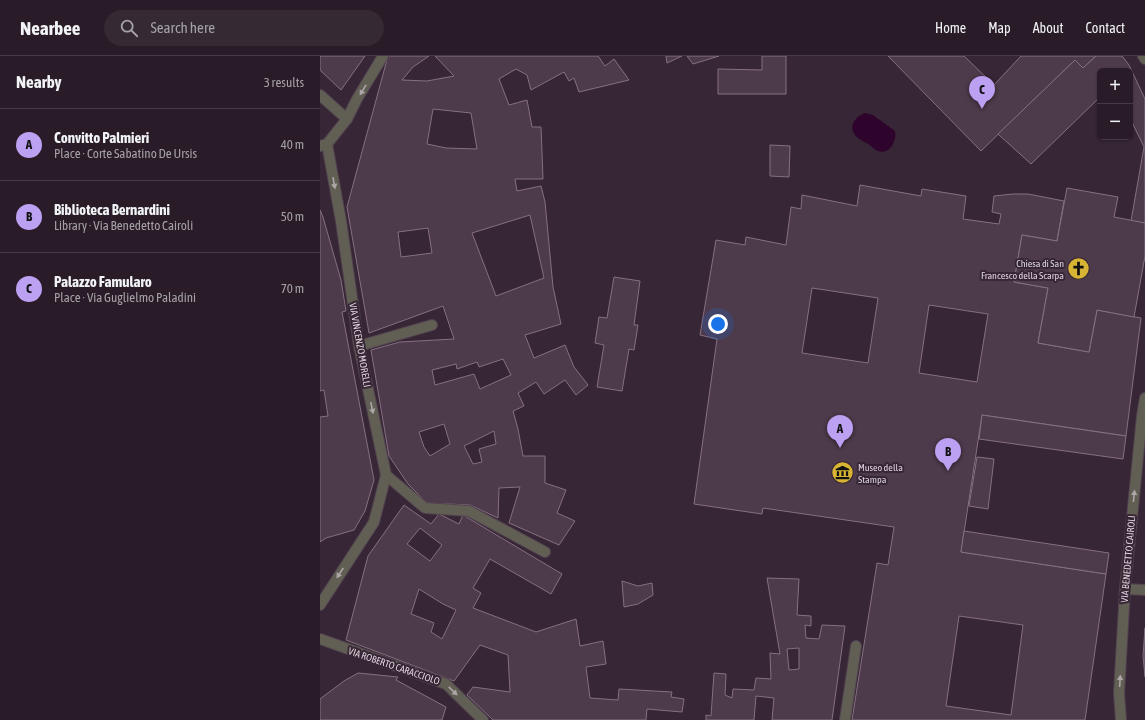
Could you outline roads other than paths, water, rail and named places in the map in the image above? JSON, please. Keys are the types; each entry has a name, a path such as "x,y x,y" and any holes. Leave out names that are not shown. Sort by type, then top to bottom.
{"street":[{"path":"324,145 348,119 357,99 382,56"},
{"path":"320,95 348,119"},
{"name":"VIA VINCENZO MORELLI","path":"320,605 374,522 386,475 359,346 341,221 324,145"},
{"path":"359,346 432,325"},
{"name":"VIA BENEDETTO CAIROLI","path":"1121,720 1119,693 1125,588 1145,398"},
{"path":"386,475 425,508 469,511 545,552"},
{"path":"1125,588 1145,590"},
{"name":"VIA ROBERTO CARACCIOLO","path":"320,639 446,684 483,720"},
{"path":"845,720 856,646"}],"place":[{"name":"Palazzo Famularo","path":"982,109"},
{"name":"Chiesa di San Francesco della Scarpa","path":"1079,269"},
{"name":"Convitto Palmieri","path":"840,448"},
{"name":"Biblioteca Bernardini","path":"948,471"},
{"name":"Museo della Stampa","path":"842,473"}]}
